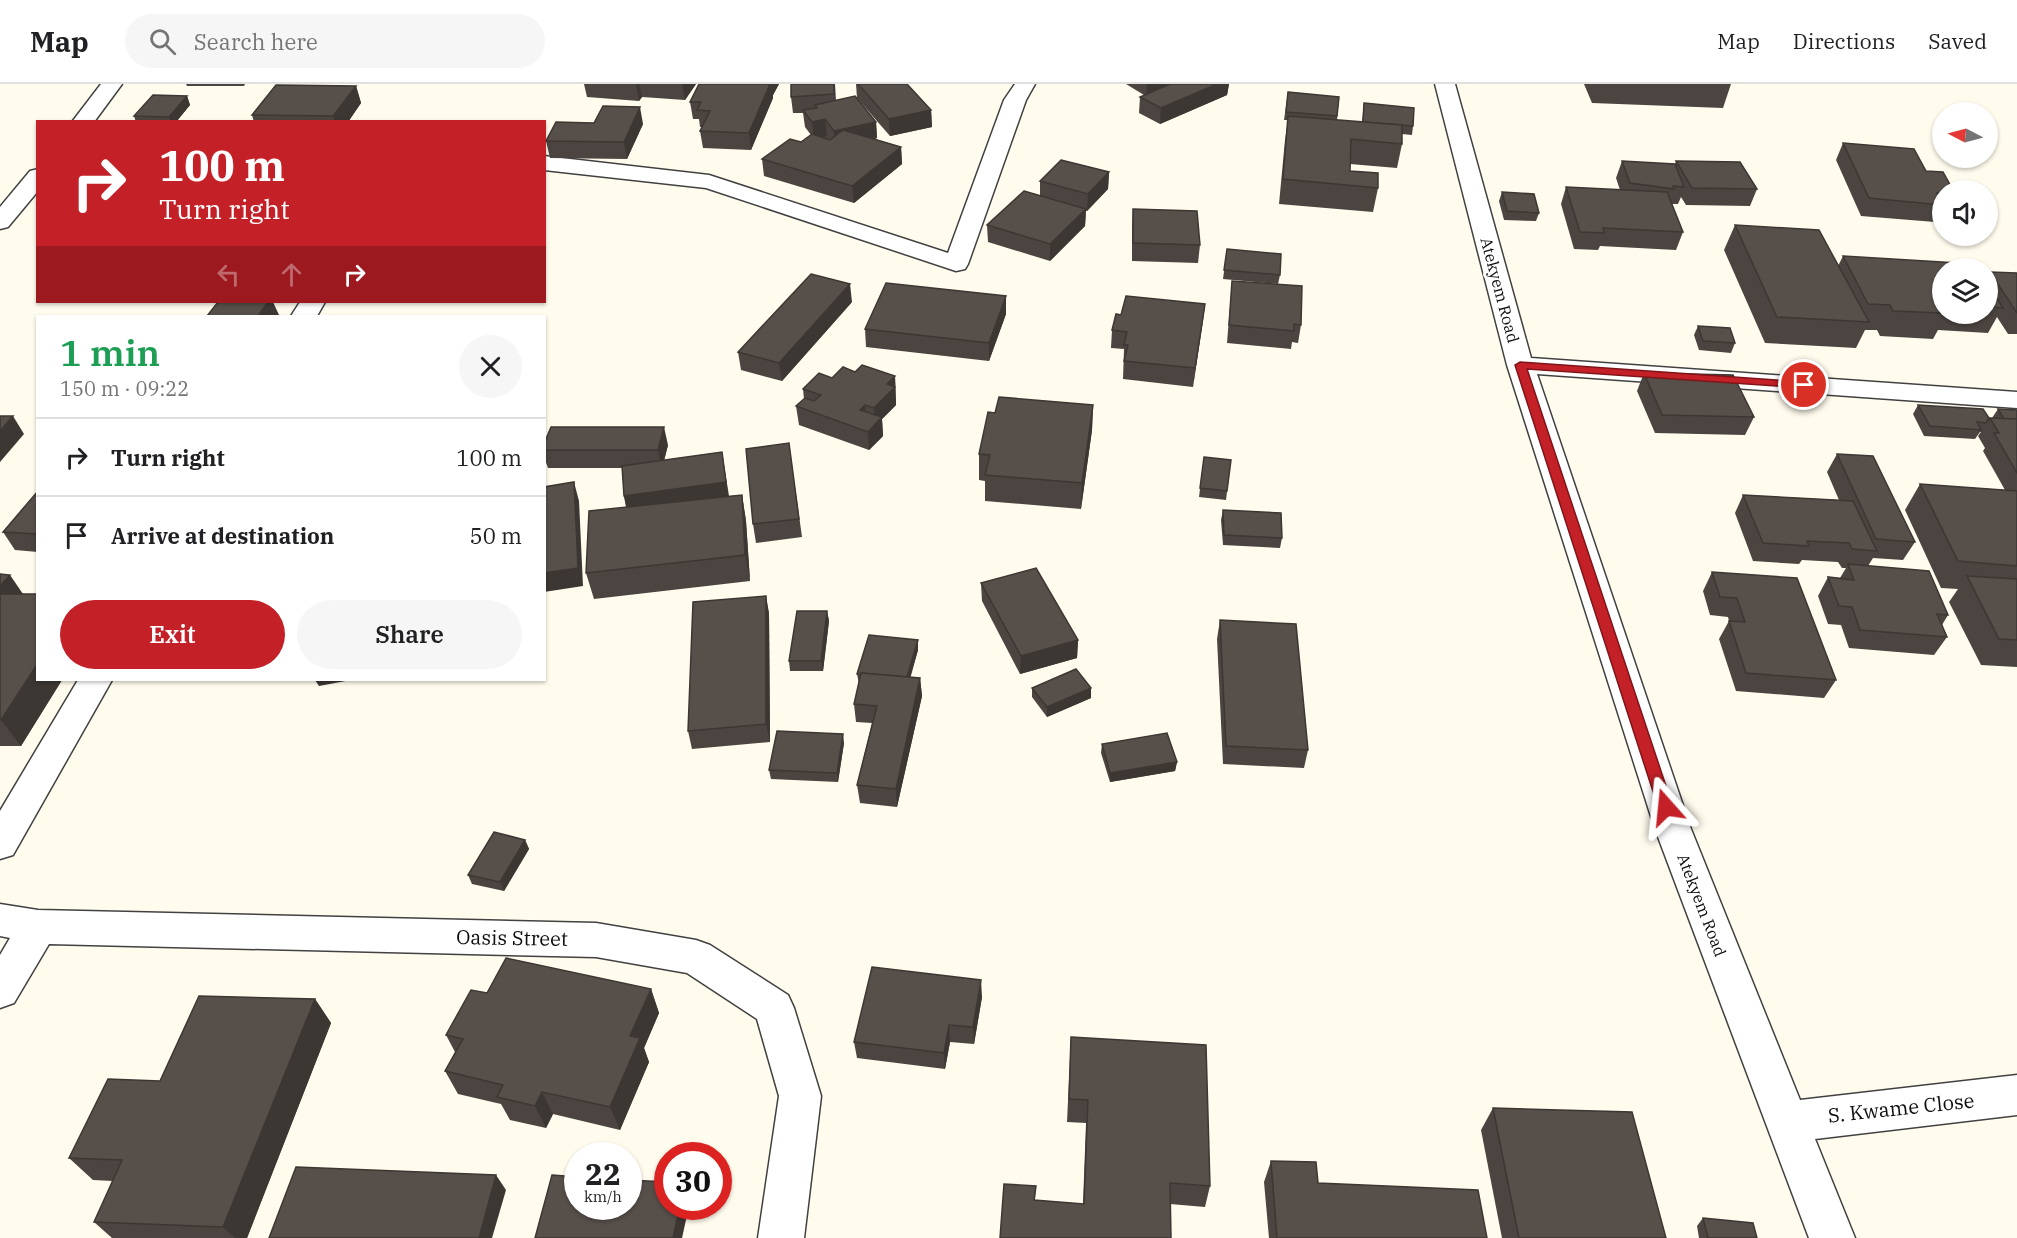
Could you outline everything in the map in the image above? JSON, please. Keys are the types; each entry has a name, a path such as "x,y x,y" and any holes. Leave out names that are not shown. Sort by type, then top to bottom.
{"street":[{"path":"84,120 112,84"},
{"path":"546,163 709,182 956,264 1015,100 1025,84"},
{"name":"Atekyem Road","path":"1444,84 1520,365 1673,829 1832,1238"},
{"path":"0,222 36,178"},
{"path":"1520,365 2017,400"},
{"path":"0,844 93,681"},
{"name":"Oasis Street","path":"0,920 38,927 596,940 696,957 774,1008 800,1096 781,1238"},
{"path":"0,990 38,927"},
{"name":"S. Kwame Close","path":"1785,1122 2017,1095"}],"building":[{"path":"699,84 770,84 749,133 700,131 710,111 697,110 701,102 690,102"},
{"path":"791,84 834,84 834,94 791,97"},
{"path":"858,84 907,84 931,110 889,119"},
{"path":"1170,84 1217,84 1161,108 1140,97"},
{"path":"276,85 356,86 333,116 252,115"},
{"path":"1288,92 1339,97 1337,116 1286,112"},
{"path":"153,95 187,96 169,117 134,116"},
{"path":"855,96 876,122 834,131 825,119 812,122 803,110 817,108 815,105"},
{"path":"1364,103 1414,108 1413,126 1363,122"},
{"path":"603,106 640,107 624,142 546,141 556,122 594,123"},
{"path":"1288,116 1402,125 1402,144 1351,139 1350,171 1378,173 1378,188 1283,179"},
{"path":"843,130 901,147 852,186 762,159 790,139 801,142 812,134 830,140"},
{"path":"1843,143 1914,149 1926,171 1943,172 1947,180 1932,180 1932,204 1869,198"},
{"path":"1061,160 1109,172 1088,194 1040,181"},
{"path":"1622,161 1675,164 1684,187 1673,186 1674,189 1630,183"},
{"path":"1676,161 1740,162 1757,189 1692,188"},
{"path":"1566,187 1667,192 1683,232 1603,228 1604,233 1580,232"},
{"path":"1024,191 1086,209 1050,244 987,225"},
{"path":"1502,192 1534,194 1539,213 1507,211"},
{"path":"1133,209 1197,211 1200,245 1133,243"},
{"path":"1735,225 1819,230 1869,322 1777,317"},
{"path":"1227,249 1281,254 1280,275 1224,270"},
{"path":"1843,256 1932,261 1932,313 1893,311 1890,305 1868,304"},
{"path":"1998,272 2017,273 2017,313 1998,284"},
{"path":"811,274 850,284 779,363 738,352"},
{"path":"1232,281 1302,286 1301,325 1294,324 1294,331 1229,325"},
{"path":"886,283 1006,296 989,343 865,329"},
{"path":"1126,296 1205,304 1195,368 1124,361 1128,345 1124,345 1127,332 1112,330 1116,314 1121,315"},
{"path":"217,303 267,303 259,315 208,315"},
{"path":"1698,326 1730,328 1735,343 1703,341"},
{"path":"862,365 895,376 887,384 895,387 874,408 865,405 860,410 882,417 868,432 796,406 805,398 814,401 821,395 803,389 819,373 832,378 843,367 855,372"},
{"path":"1644,373 1733,375 1754,417 1662,415"},
{"path":"999,397 1093,405 1082,483 985,475 990,455 979,454 988,412 995,413"},
{"path":"1918,405 1983,409 1989,418 1986,423 1977,422 1981,430 1930,426"},
{"path":"1998,409 2017,410 2017,419 2004,419"},
{"path":"0,416 13,416 0,431"},
{"path":"1990,418 2017,419 2017,473 1994,433 1999,433"},
{"path":"551,427 664,427 658,450 546,450 546,439"},
{"path":"789,443 799,519 753,524 746,449"},
{"path":"722,452 726,482 624,496 622,466"},
{"path":"1837,454 1873,456 1915,542 1876,539"},
{"path":"1204,457 1231,460 1227,491 1200,488"},
{"path":"574,482 578,568 546,573 546,487"},
{"path":"1920,484 2017,491 2017,566 1958,561"},
{"path":"36,493 36,534 3,532"},
{"path":"742,495 745,555 586,573 589,511"},
{"path":"1743,495 1853,501 1877,551 1852,549 1849,543 1807,541 1809,546 1763,543"},
{"path":"1223,510 1281,513 1282,538 1224,535"},
{"path":"1848,564 1929,571 1948,615 1937,614 1947,637 1860,630 1852,607 1839,606 1828,577 1854,580"},
{"path":"1036,568 1078,640 1021,656 981,583"},
{"path":"1712,572 1797,578 1836,680 1746,673 1729,621 1745,622 1737,598 1720,597"},
{"path":"0,574 10,575 0,586"},
{"path":"1967,576 2017,579 2017,640 1999,639"},
{"path":"0,594 36,594 36,666 0,720"},
{"path":"766,596 766,724 688,731 693,602"},
{"path":"797,611 827,611 821,661 789,661"},
{"path":"1220,620 1296,624 1308,750 1226,746"},
{"path":"869,635 918,640 907,677 857,674"},
{"path":"1076,669 1091,688 1047,707 1032,688"},
{"path":"861,673 920,678 896,789 857,785 877,706 854,704"},
{"path":"777,731 843,734 837,773 769,770"},
{"path":"1167,733 1177,762 1110,773 1102,744"},
{"path":"494,832 525,840 500,882 468,875"},
{"path":"506,958 651,989 630,1036 640,1038 610,1107 542,1092 535,1106 497,1097 503,1085 445,1071 463,1039 446,1035 471,990 487,993"},
{"path":"872,967 981,980 973,1027 949,1025 944,1053 854,1042"},
{"path":"199,996 315,999 223,1227 94,1222 122,1160 69,1158 108,1079 160,1081"},
{"path":"1071,1037 1206,1045 1210,1186 1170,1183 1171,1238 1000,1238 1004,1184 1036,1186 1034,1200 1084,1204 1088,1100 1069,1099"},
{"path":"1493,1108 1632,1112 1666,1238 1519,1238"},
{"path":"1271,1161 1316,1162 1318,1183 1478,1190 1487,1238 1277,1238"},
{"path":"296,1167 496,1175 479,1238 269,1238"},
{"path":"552,1175 564,1176 564,1220 642,1220 642,1181 654,1181 654,1220 677,1220 673,1238 535,1238"},
{"path":"1703,1218 1753,1223 1757,1238 1708,1238"}],"route":[{"path":"1666,807 1520,365 1804,385"}]}
